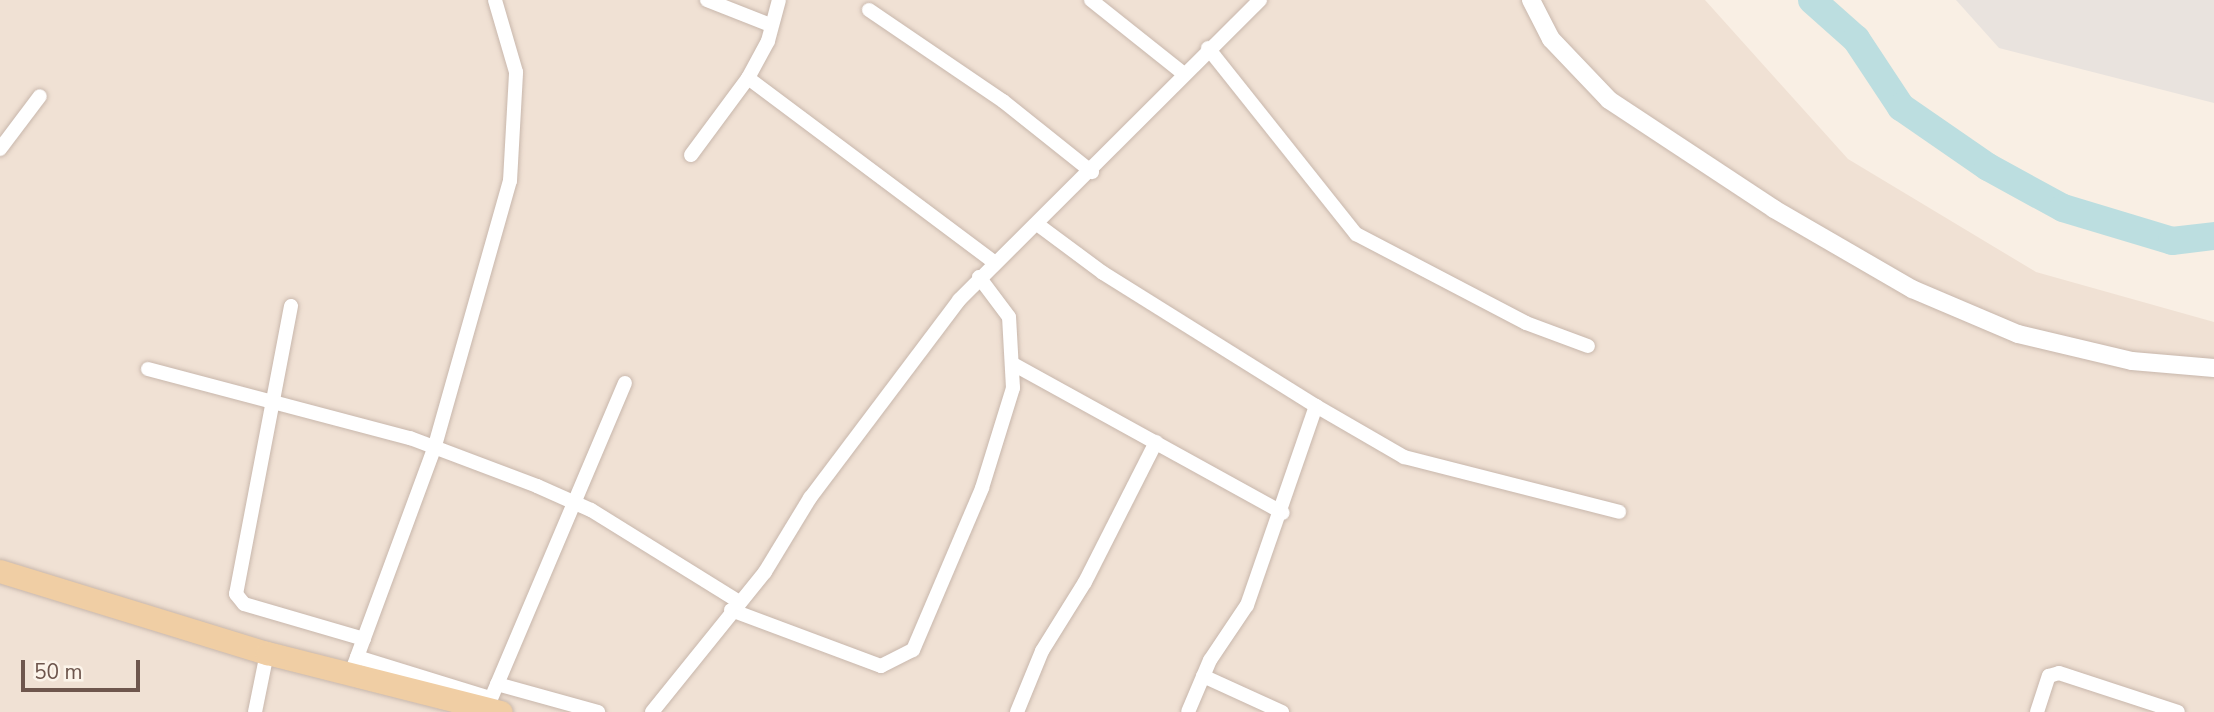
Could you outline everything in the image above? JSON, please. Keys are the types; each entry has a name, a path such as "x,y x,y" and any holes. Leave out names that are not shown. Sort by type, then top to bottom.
{"main road":[{"path":"0,571 267,653 354,666 494,701"}],"street":[{"path":"707,0 771,25"},
{"path":"691,155 748,78 779,0"},
{"path":"1091,0 1184,74"},
{"path":"652,712 979,277 993,261 1092,172 1208,48 1260,0"},
{"path":"1531,0 1551,39 1609,100 1773,209 1912,289 2041,340 2132,362 2214,369"},
{"path":"354,666 434,447 510,181 516,72 499,1"},
{"path":"869,10 1013,108 1092,172"},
{"path":"1208,48 1356,234 1526,323 1588,346"},
{"path":"748,78 993,261"},
{"path":"0,149 40,96"},
{"path":"1037,224 1102,273 1316,406 1404,457 1619,512"},
{"path":"148,369 434,447 575,503 734,605 881,666 906,656 982,488 1009,405 1013,364 1009,317 979,277"},
{"path":"291,306 270,402 236,594 244,604 365,639"},
{"path":"1013,364 1283,513"},
{"path":"598,712 494,701 625,383"},
{"path":"1188,712 1203,676 1240,619 1283,513 1316,406"},
{"path":"1017,712 1042,651 1085,582 1156,442"},
{"path":"255,712 267,653"},
{"path":"2037,712 2049,676 2059,673 2178,712"},
{"path":"1203,676 1282,712"}],"shaded area":[{"path":"0,0 1705,0 1848,159 2036,272 2214,322 2214,712 0,712"},
{"path":"1956,0 2214,0 2214,103 1999,48"}],"waterway":[{"path":"1812,0 1856,39 1901,107 1988,167 2063,208 2172,241 2214,236"}]}
